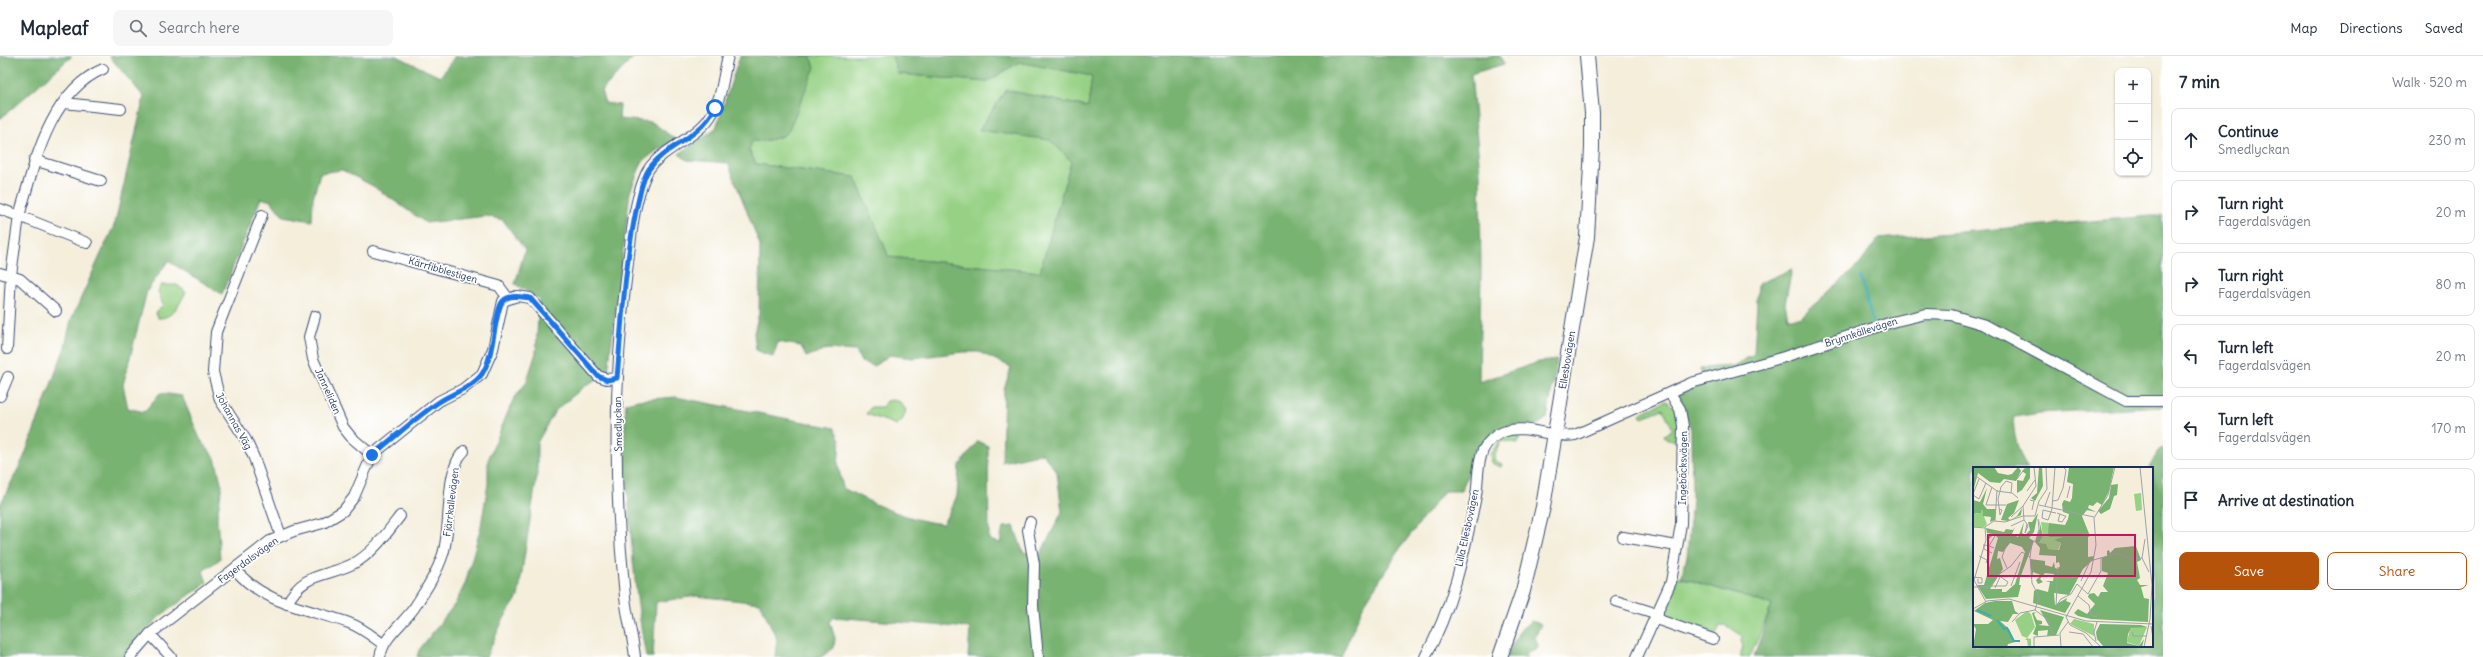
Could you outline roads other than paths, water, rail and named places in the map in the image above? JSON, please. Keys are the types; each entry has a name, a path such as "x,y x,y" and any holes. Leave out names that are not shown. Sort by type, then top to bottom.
{"main road":[{"name":"Ellesbovägen","path":"1500,657 1532,560 1555,435 1590,204 1592,113 1587,56"}],"street":[{"name":"Smedlyckan","path":"635,657 625,598 619,515 617,378 633,223 646,174 657,160 697,132 711,117 719,95 728,56"},
{"path":"7,349 11,275 18,216 34,160 49,125 64,103 91,76 104,69"},
{"path":"64,103 120,109"},
{"path":"34,160 101,181"},
{"path":"0,209 87,243"},
{"name":"Johannas Väg","path":"262,215 216,332 213,372 220,400 246,440 254,458 281,536"},
{"name":"Kärrfibblestigen","path":"373,250 499,286 508,298"},
{"path":"0,273 11,275 20,279 56,311"},
{"path":"508,298 530,298 598,376 607,380 617,378"},
{"name":"Fagerdalsvägen","path":"130,657 150,634 270,541 323,523 343,511 354,497 372,455 439,401 463,389 482,374 493,349 500,309 503,301 508,298"},
{"name":"Brynnkällevägen","path":"1555,435 1565,437 1575,435 1691,383 1784,357 1892,322 1938,314 1965,318 1985,325 2126,401 2163,401"},
{"name":"Janneliden","path":"314,316 309,337 313,359 343,427 351,438 372,455"},
{"path":"0,396 8,377"},
{"name":"Ingebäcksvägen","path":"1638,657 1671,582 1677,546 1682,499 1684,433 1680,409 1670,393"},
{"name":"Lilla Ellesbovägen","path":"1425,657 1436,636 1457,574 1476,499 1480,459 1484,449 1497,435 1513,429 1555,435"},
{"name":"Fjärrkallevägen","path":"380,657 383,644 413,609 433,578 443,554 449,528 452,479 457,458 464,451"},
{"path":"287,604 305,582 317,575 344,568 363,557 381,541 400,516"},
{"path":"1030,522 1028,530 1034,564 1033,606 1038,657"},
{"path":"1623,537 1677,546"},
{"path":"235,569 250,584 287,604 350,623 383,644"},
{"path":"1616,601 1713,639"},
{"path":"150,634 171,657"}],"waterway":[{"path":"1861,277 1873,324"}]}
